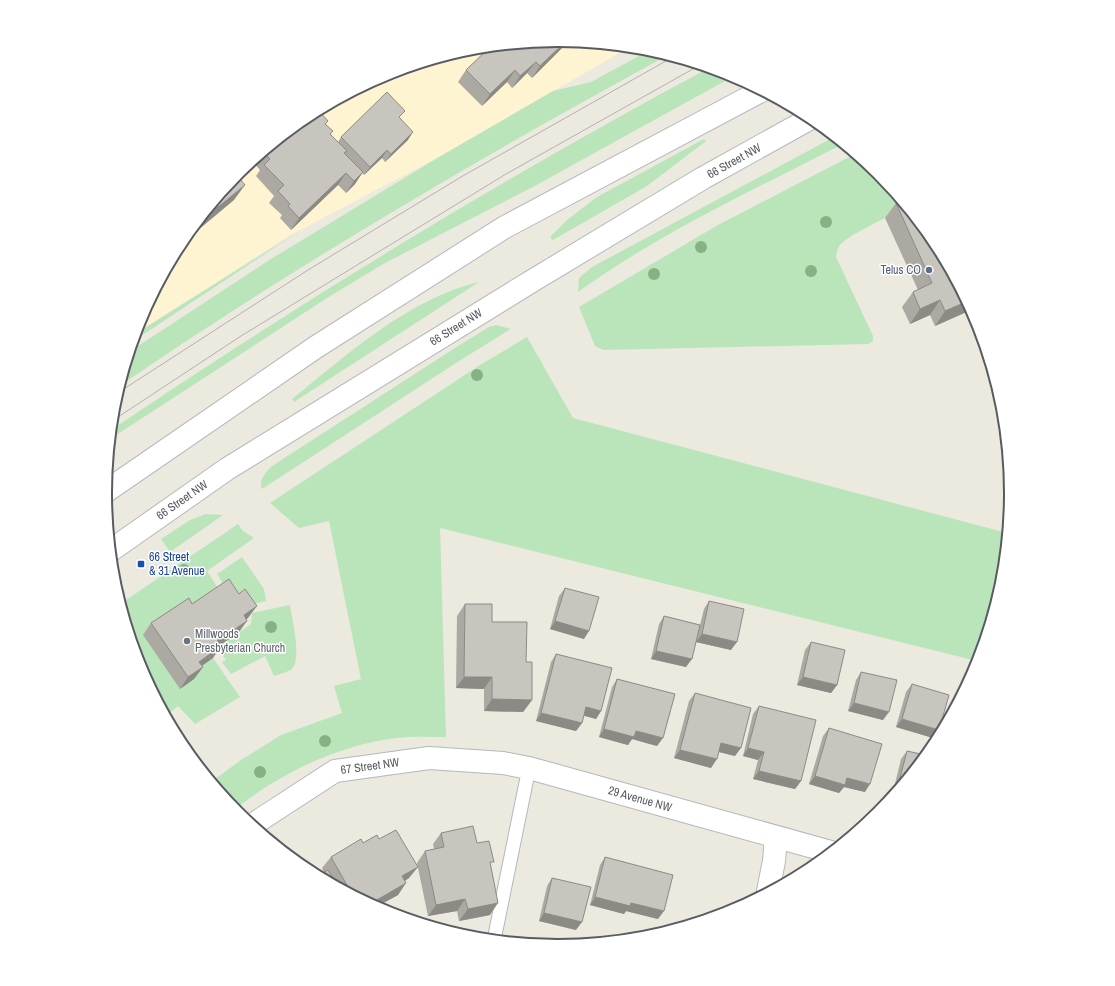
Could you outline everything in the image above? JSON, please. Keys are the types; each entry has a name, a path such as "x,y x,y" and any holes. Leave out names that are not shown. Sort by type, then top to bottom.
{"main road":[{"path":"116,478 316,347 505,227 756,94"},
{"name":"66 Street NW","path":"115,548 240,460 703,178 804,122"},
{"name":"67 Street NW","path":"257,822 335,771 429,758 503,763"},
{"name":"29 Avenue NW","path":"503,763 529,768 824,850"},
{"path":"769,885 774,861 776,837"}],"lane":[{"path":"497,935 529,768"}],"shaded area":[{"path":"558,47 587,48 621,52 439,157 287,237 142,329 157,296 171,270 204,221 222,199 263,158 286,139 335,107 360,93 387,81 442,62 470,56 528,48"}],"green space":[{"path":"640,55 660,59 528,133 388,214 251,299 126,381 136,347 271,259 439,157 553,91 591,82"},
{"path":"702,72 726,80 531,188 385,263 327,298 115,436 116,426 331,287 480,197"},
{"path":"704,139 706,141 647,186 553,240 551,239 551,236 567,220 597,197"},
{"path":"830,139 838,146 741,195 674,231 641,250 578,292 579,278 592,267"},
{"path":"850,156 873,178 902,210 852,236 840,245 837,251 836,257 873,336 873,341 868,344 603,350 595,346 579,307 718,225"},
{"path":"298,232 140,337 142,329"},
{"path":"479,282 294,402 292,399 357,347 403,315 428,301 453,290"},
{"path":"496,325 511,329 262,489 262,479 272,466 458,346 489,327"},
{"path":"527,337 573,418 1002,532 995,580 980,636 972,660 440,528 446,737 397,738 353,747 332,754 290,773 240,806 215,779 241,760 281,735 342,713 334,686 361,679 329,521 299,528 270,503 480,365"},
{"path":"206,514 223,515 170,552 161,539 190,520"},
{"path":"238,524 242,530 254,538 207,571 220,591 191,673 213,658 240,697 195,724 178,706 169,713 145,664 125,601"},
{"path":"242,557 264,589 266,601 241,607 235,602 217,574"},
{"path":"290,605 296,648 295,664 292,669 274,676 265,656 231,674 222,662 226,660 217,647 251,624 252,613"}],"building":[{"path":"560,47 540,66 536,62 520,76 515,70 490,94 466,70 483,54 528,48"},
{"path":"387,92 405,111 399,117 413,132 391,154 387,150 370,167 341,137"},
{"path":"322,115 328,121 325,124 333,131 330,134 347,151 344,153 363,172 354,181 346,173 299,218 288,206 290,204 278,191 284,185 264,165 270,159 266,155 286,139"},
{"path":"241,180 245,185 210,214"},
{"path":"896,203 928,245 944,270 962,304 945,311 940,300 920,309 913,292 932,283"},
{"name":"Millwoods Presbyterian Church","path":"229,579 239,594 245,589 257,606 244,615 247,621 217,641 221,646 199,662 203,667 188,677 151,623 189,598 192,604"},
{"path":"565,588 599,597 589,631 555,621"},
{"path":"709,601 744,609 737,642 702,634"},
{"path":"465,604 492,604 492,622 527,622 526,662 532,662 532,700 492,699 492,677 464,677"},
{"path":"664,616 700,625 692,659 656,651"},
{"path":"811,642 845,650 837,685 803,677"},
{"path":"556,654 612,668 601,711 586,707 582,723 541,713"},
{"path":"861,672 897,680 889,712 854,703"},
{"path":"617,679 675,694 663,738 636,731 634,737 604,729"},
{"path":"912,684 949,695 942,719 936,729 902,719"},
{"path":"695,693 751,708 741,748 721,743 717,759 680,750"},
{"path":"759,706 816,720 801,781 759,771 764,752 748,748"},
{"path":"829,728 882,744 870,784 847,778 845,785 815,776"},
{"path":"907,751 919,754 911,765 900,779"},
{"path":"473,826 477,843 489,841 494,862 490,862 498,903 468,909 465,899 436,905 425,851 444,847 441,833"},
{"path":"396,830 418,867 402,876 406,883 376,900 348,886 331,857 361,839 363,843 377,835 379,839"},
{"path":"605,857 673,875 664,911 631,903 630,906 595,897"},
{"path":"328,870 333,878 324,872"},
{"path":"552,878 591,887 582,922 544,913"}],"tram line":[{"path":"124,389 308,270 461,177 667,61"},
{"path":"118,417 241,336 506,174 694,69"}],"place":[{"name":"Telus CO","path":"929,270"},
{"name":"66 Street & 31 Avenue","path":"141,564"},
{"name":"Millwoods Presbyterian Church","path":"187,641"}]}
